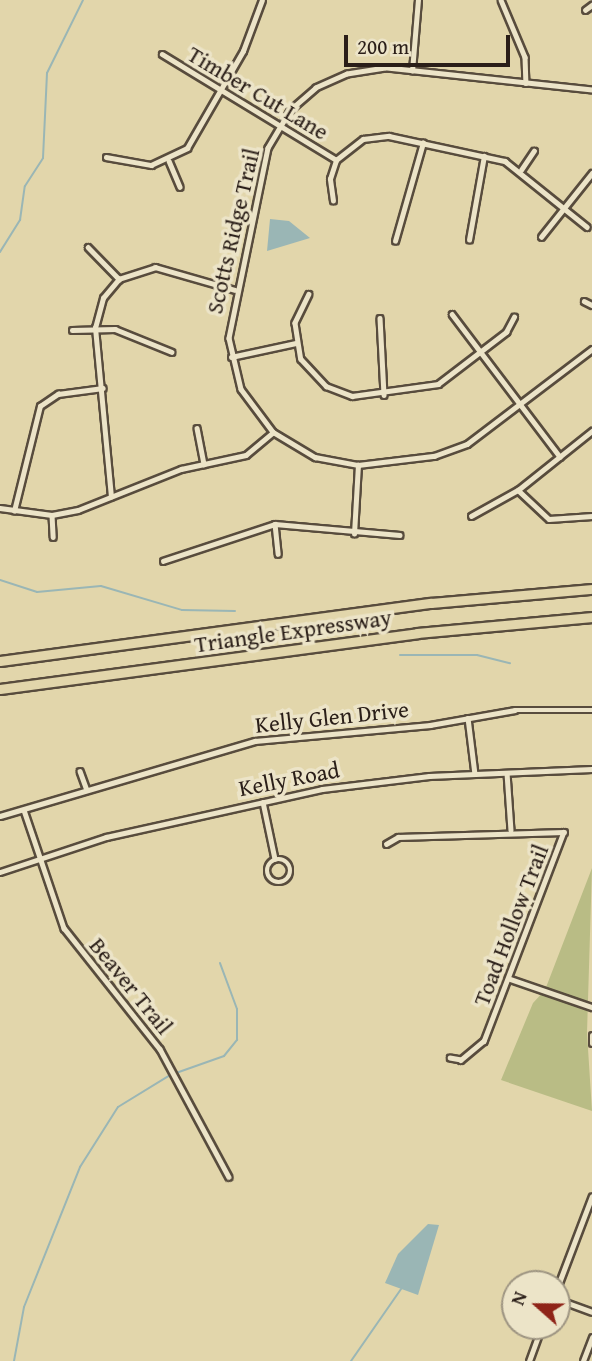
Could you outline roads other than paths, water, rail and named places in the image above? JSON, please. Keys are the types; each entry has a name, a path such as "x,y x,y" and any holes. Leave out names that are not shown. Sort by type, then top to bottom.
{"highway":[{"name":"Triangle Expressway","path":"0,661 430,603 592,589"},
{"name":"Triangle Expressway","path":"0,689 404,635 592,617"}],"street":[{"path":"106,157 130,164 169,161 196,136 217,89 243,51 262,0"},
{"path":"412,71 418,0"},
{"path":"501,0 525,57 526,83"},
{"path":"586,10 592,5"},
{"name":"Timber Cut Lane","path":"162,54 336,160"},
{"name":"Scotts Ridge Trail","path":"592,90 374,69 335,78 306,95 279,126 266,155 253,241 236,290 231,357 244,395 273,432 315,457 358,465 459,448 521,407 592,349"},
{"path":"333,201 330,179 336,160 372,136 484,156 521,170 587,226"},
{"path":"395,241 423,144"},
{"path":"521,170 534,151"},
{"path":"469,240 484,156"},
{"path":"169,161 180,187"},
{"path":"541,237 592,173"},
{"path":"88,247 119,279"},
{"path":"111,496 103,388 95,328 103,298 119,279 164,268 236,290"},
{"path":"309,294 296,314 296,343 309,370 330,388 384,395 438,384 479,354 514,317"},
{"path":"584,301 592,305"},
{"path":"452,314 479,354 560,457"},
{"path":"380,318 384,395"},
{"path":"72,330 95,328 172,352"},
{"path":"231,357 296,343"},
{"path":"14,511 40,405 58,394 103,388"},
{"path":"197,428 204,464"},
{"path":"471,516 518,490 592,431"},
{"path":"0,508 52,515 204,464 246,455 273,432"},
{"path":"354,534 358,465"},
{"path":"518,490 549,519 592,516"},
{"path":"52,515 53,537"},
{"path":"275,524 278,554"},
{"path":"163,562 275,524 354,534 400,535"},
{"name":"Kelly Glen Drive","path":"0,816 255,741 529,709 592,710"},
{"path":"468,718 475,775"},
{"name":"Kelly Road","path":"0,872 41,858 263,801 365,783 592,769"},
{"path":"80,771 87,790"},
{"path":"507,773 511,830"},
{"path":"263,801 275,859 267,875 283,883 291,869 275,859"},
{"name":"Beaver Trail","path":"24,810 64,928 160,1049 229,1177"},
{"name":"Toad Hollow Trail","path":"386,844 511,830 564,832 509,979 477,1051 461,1060 450,1058"},
{"path":"509,979 592,1007"},
{"path":"592,1035 592,1043"},
{"path":"564,1270 592,1196"},
{"path":"571,1304 592,1312"},
{"path":"583,1361 592,1338"},
{"path":"528,1361 536,1340"}],"water":[{"path":"270,219 289,221 310,238 267,251"},
{"path":"428,1224 439,1225 418,1295 385,1283 398,1254"}],"waterway":[{"path":"0,252 20,220 25,186 43,158 47,73 83,0"},
{"path":"0,580 37,592 101,586 182,610 235,611"},
{"path":"400,655 477,655 510,663"},
{"path":"176,1073 224,1056 237,1040 237,1009 220,963"},
{"path":"14,1361 24,1307 80,1167 118,1107 170,1075"},
{"path":"351,1361 401,1289"}]}
